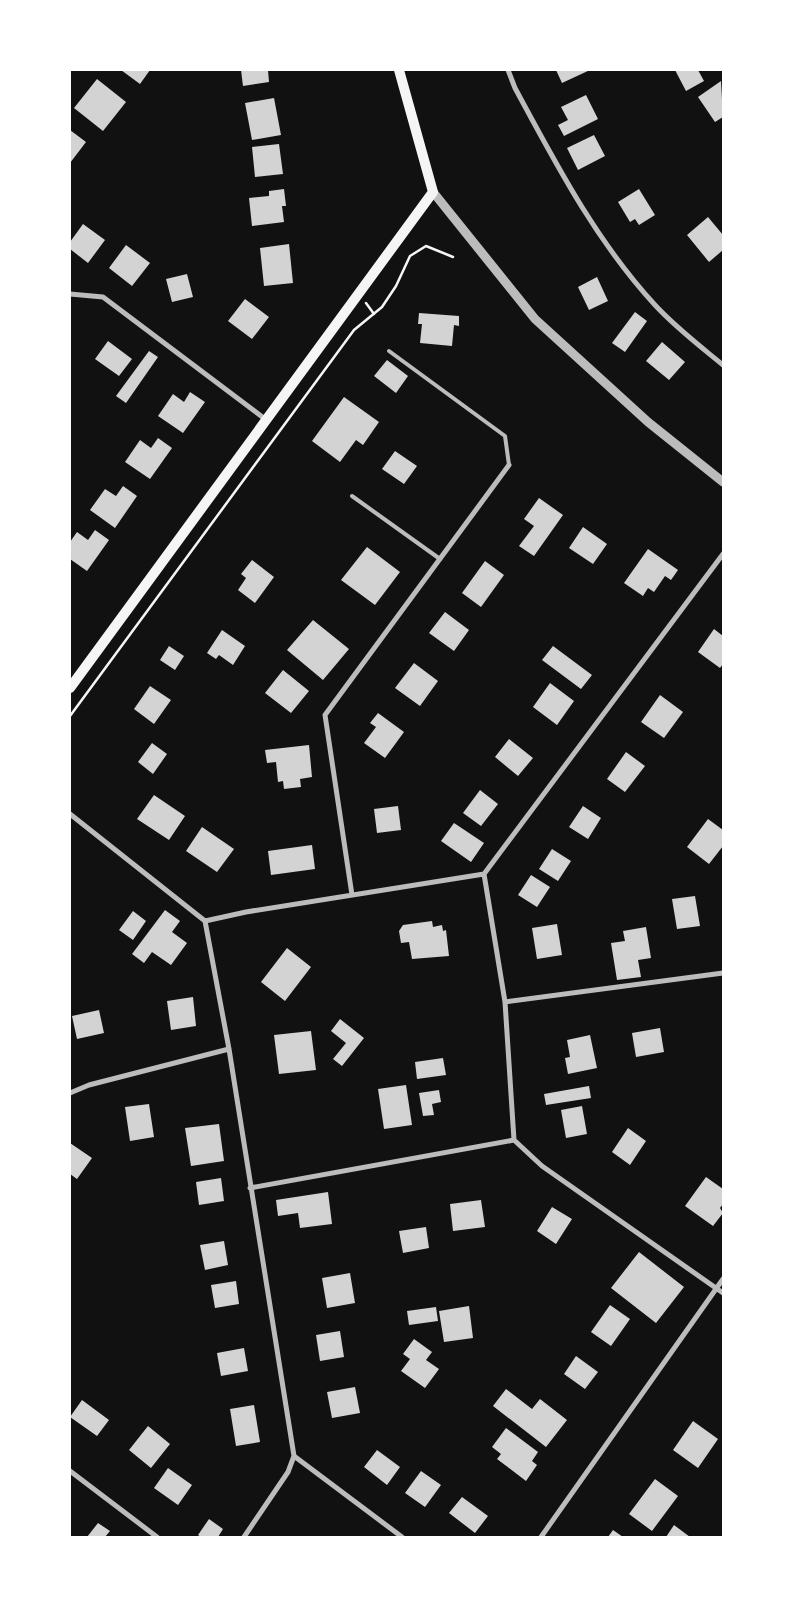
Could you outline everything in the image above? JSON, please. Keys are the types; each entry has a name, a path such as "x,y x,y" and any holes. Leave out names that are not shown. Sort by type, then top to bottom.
{"main road":[{"path":"70,688 433,192 399,70"}],"street":[{"path":"508,70 570,190 629,275 656,306 723,365"},
{"path":"433,192 535,319 648,422 723,482"},
{"path":"70,294 103,297 266,419"},
{"path":"352,895 325,715 509,465"},
{"path":"205,921 246,912 484,874 723,554"},
{"path":"70,814 205,921 229,1049 294,1456 288,1472 244,1537"},
{"path":"484,874 505,1002 514,1140 542,1166 723,1292"},
{"path":"505,1002 723,973"},
{"path":"70,1093 89,1085 229,1049"},
{"path":"250,1188 514,1140"},
{"path":"541,1537 723,1279"},
{"path":"294,1456 402,1537"},
{"path":"70,1471 157,1537"}],"lane":[{"path":"389,352 505,436 509,465"},
{"path":"352,496 440,559"}],"path":[{"path":"70,716 354,330 382,307 396,286 410,256 426,246 453,257"}],"building":[{"path":"121,70 150,70 140,84"},
{"path":"241,70 268,70 269,82 243,86"},
{"path":"556,70 590,70 562,83"},
{"path":"675,70 698,70 704,81 686,91"},
{"path":"97,79 126,102 103,131 74,108"},
{"path":"721,81 723,117 715,122 698,97"},
{"path":"586,95 598,119 564,136 558,125 568,120 561,107"},
{"path":"274,98 281,135 252,140 245,103"},
{"path":"70,130 86,142 70,163"},
{"path":"594,135 605,156 578,170 567,148"},
{"path":"279,144 283,174 255,177 252,147"},
{"path":"284,189 286,206 282,206 284,222 252,226 249,198 269,196 269,191"},
{"path":"639,189 655,215 639,225 635,219 630,222 618,202"},
{"path":"708,217 723,235 723,250 709,262 687,235"},
{"path":"83,224 105,240 88,263 70,249 70,242"},
{"path":"289,244 293,283 264,286 260,248"},
{"path":"126,245 150,263 132,286 109,268"},
{"path":"187,274 193,297 172,302 166,279"},
{"path":"597,277 608,301 589,310 578,287"},
{"path":"245,299 269,317 252,339 228,321"},
{"path":"635,312 647,321 625,352 612,343"},
{"path":"419,313 459,316 459,326 454,325 452,346 420,343 422,324 418,324"},
{"path":"108,341 132,359 119,376 95,359"},
{"path":"662,342 685,362 669,380 646,361"},
{"path":"149,351 158,357 126,403 116,396"},
{"path":"387,360 408,376 396,393 374,376"},
{"path":"190,392 205,402 183,433 158,416 173,394 184,402"},
{"path":"344,397 379,422 363,445 356,440 340,462 312,441"},
{"path":"158,438 172,448 150,479 125,462 140,440 151,448"},
{"path":"395,451 417,466 404,484 382,469"},
{"path":"123,486 137,496 115,528 90,510 105,489 116,496"},
{"path":"539,498 563,515 534,556 519,546 534,526 524,519"},
{"path":"583,527 607,544 593,564 569,548"},
{"path":"95,530 109,540 87,571 70,559 70,542 77,532 88,540"},
{"path":"367,547 400,572 375,605 341,580"},
{"path":"648,549 678,570 671,580 665,576 654,592 648,588 643,596 624,583"},
{"path":"252,560 274,577 255,603 238,590 246,578 241,574"},
{"path":"485,561 504,575 481,607 462,593"},
{"path":"445,612 469,630 454,651 429,633"},
{"path":"313,620 349,649 323,680 287,650"},
{"path":"714,629 723,636 723,664 720,668 698,652"},
{"path":"222,630 245,646 233,665 219,655 216,659 207,653"},
{"path":"169,646 184,656 175,670 160,660"},
{"path":"553,646 592,675 581,689 542,660"},
{"path":"414,663 438,681 420,706 395,688"},
{"path":"283,670 309,691 291,713 265,693"},
{"path":"550,683 574,701 557,725 533,707"},
{"path":"150,686 171,700 154,724 134,709"},
{"path":"660,695 683,712 664,738 641,722"},
{"path":"378,713 404,732 385,758 364,743 376,727 370,723"},
{"path":"509,739 533,758 518,776 495,757"},
{"path":"152,743 167,754 153,774 138,762"},
{"path":"309,745 312,777 300,779 301,787 284,789 283,781 278,782 276,762 267,763 265,750"},
{"path":"626,752 645,766 625,792 607,779"},
{"path":"480,790 498,804 481,826 463,813"},
{"path":"154,795 185,816 169,840 137,819"},
{"path":"398,806 401,830 377,833 374,809"},
{"path":"583,806 601,818 588,839 569,827"},
{"path":"708,819 723,830 723,846 709,864 687,847"},
{"path":"454,823 484,843 471,862 441,841"},
{"path":"202,827 234,849 217,872 186,851"},
{"path":"312,845 315,869 271,875 268,851"},
{"path":"552,849 571,861 558,881 539,869"},
{"path":"531,875 550,887 537,907 518,895"},
{"path":"695,896 700,926 677,929 672,899"},
{"path":"165,910 180,921 172,932 187,943 171,965 152,952 144,963 132,954"},
{"path":"133,911 146,921 133,940 119,930"},
{"path":"432,921 433,927 442,925 443,931 446,930 449,956 412,959 409,942 401,943 399,931 403,925"},
{"path":"557,924 562,955 537,959 532,928"},
{"path":"646,927 651,958 638,960 641,977 617,980 611,943 625,941 623,931"},
{"path":"287,948 311,967 285,1001 261,982"},
{"path":"193,997 196,1026 171,1030 167,1001"},
{"path":"99,1010 104,1033 77,1039 72,1016"},
{"path":"340,1019 364,1038 342,1066 333,1059 346,1043 331,1031"},
{"path":"660,1028 664,1052 636,1057 632,1033"},
{"path":"311,1031 316,1070 279,1074 274,1035"},
{"path":"590,1035 597,1068 568,1074 565,1058 570,1057 567,1040"},
{"path":"443,1058 446,1075 417,1079 415,1062"},
{"path":"406,1085 412,1125 384,1129 378,1089"},
{"path":"589,1086 591,1098 546,1105 544,1094"},
{"path":"439,1090 441,1102 432,1104 434,1115 423,1116 419,1093"},
{"path":"149,1104 154,1137 130,1141 125,1107"},
{"path":"582,1106 587,1134 566,1138 561,1110"},
{"path":"219,1124 224,1161 191,1166 185,1128"},
{"path":"628,1128 646,1141 630,1165 612,1152"},
{"path":"70,1143 92,1158 77,1179 70,1174"},
{"path":"706,1177 723,1189 723,1204 720,1208 723,1213 713,1226 685,1206"},
{"path":"221,1178 224,1201 199,1205 196,1182"},
{"path":"328,1192 332,1224 300,1228 298,1213 278,1216 276,1200"},
{"path":"481,1200 485,1227 453,1231 450,1204"},
{"path":"552,1207 572,1219 556,1244 537,1231"},
{"path":"426,1227 429,1248 403,1253 399,1231"},
{"path":"224,1241 228,1265 205,1270 200,1245"},
{"path":"639,1252 684,1287 656,1323 611,1288"},
{"path":"350,1273 355,1303 327,1308 322,1278"},
{"path":"236,1281 239,1304 215,1308 211,1285"},
{"path":"610,1305 630,1319 611,1346 591,1332"},
{"path":"469,1306 473,1338 444,1342 439,1311"},
{"path":"436,1307 438,1321 409,1325 407,1311"},
{"path":"340,1331 344,1357 320,1361 316,1335"},
{"path":"414,1339 432,1352 426,1360 439,1369 425,1388 401,1371 410,1359 403,1354"},
{"path":"244,1348 248,1371 221,1376 217,1353"},
{"path":"576,1356 598,1372 585,1389 564,1374"},
{"path":"355,1387 360,1413 332,1418 327,1392"},
{"path":"506,1389 532,1409 540,1399 567,1420 546,1447 493,1406"},
{"path":"82,1400 109,1420 97,1436 70,1417"},
{"path":"254,1405 260,1442 236,1446 230,1409"},
{"path":"693,1421 718,1439 698,1468 673,1450"},
{"path":"148,1426 170,1444 151,1468 129,1450"},
{"path":"506,1428 538,1452 532,1461 537,1465 526,1481 497,1459 501,1454 492,1447"},
{"path":"377,1450 400,1467 387,1485 364,1467"},
{"path":"168,1468 192,1485 178,1505 154,1488"},
{"path":"421,1471 441,1485 425,1507 405,1493"},
{"path":"655,1479 678,1496 652,1531 629,1514"},
{"path":"462,1497 488,1516 475,1533 449,1513"},
{"path":"209,1519 223,1529 218,1537 201,1537 198,1535"},
{"path":"98,1523 110,1531 105,1537 87,1537"},
{"path":"674,1525 690,1537 666,1537"},
{"path":"613,1530 623,1537 608,1537"}]}
